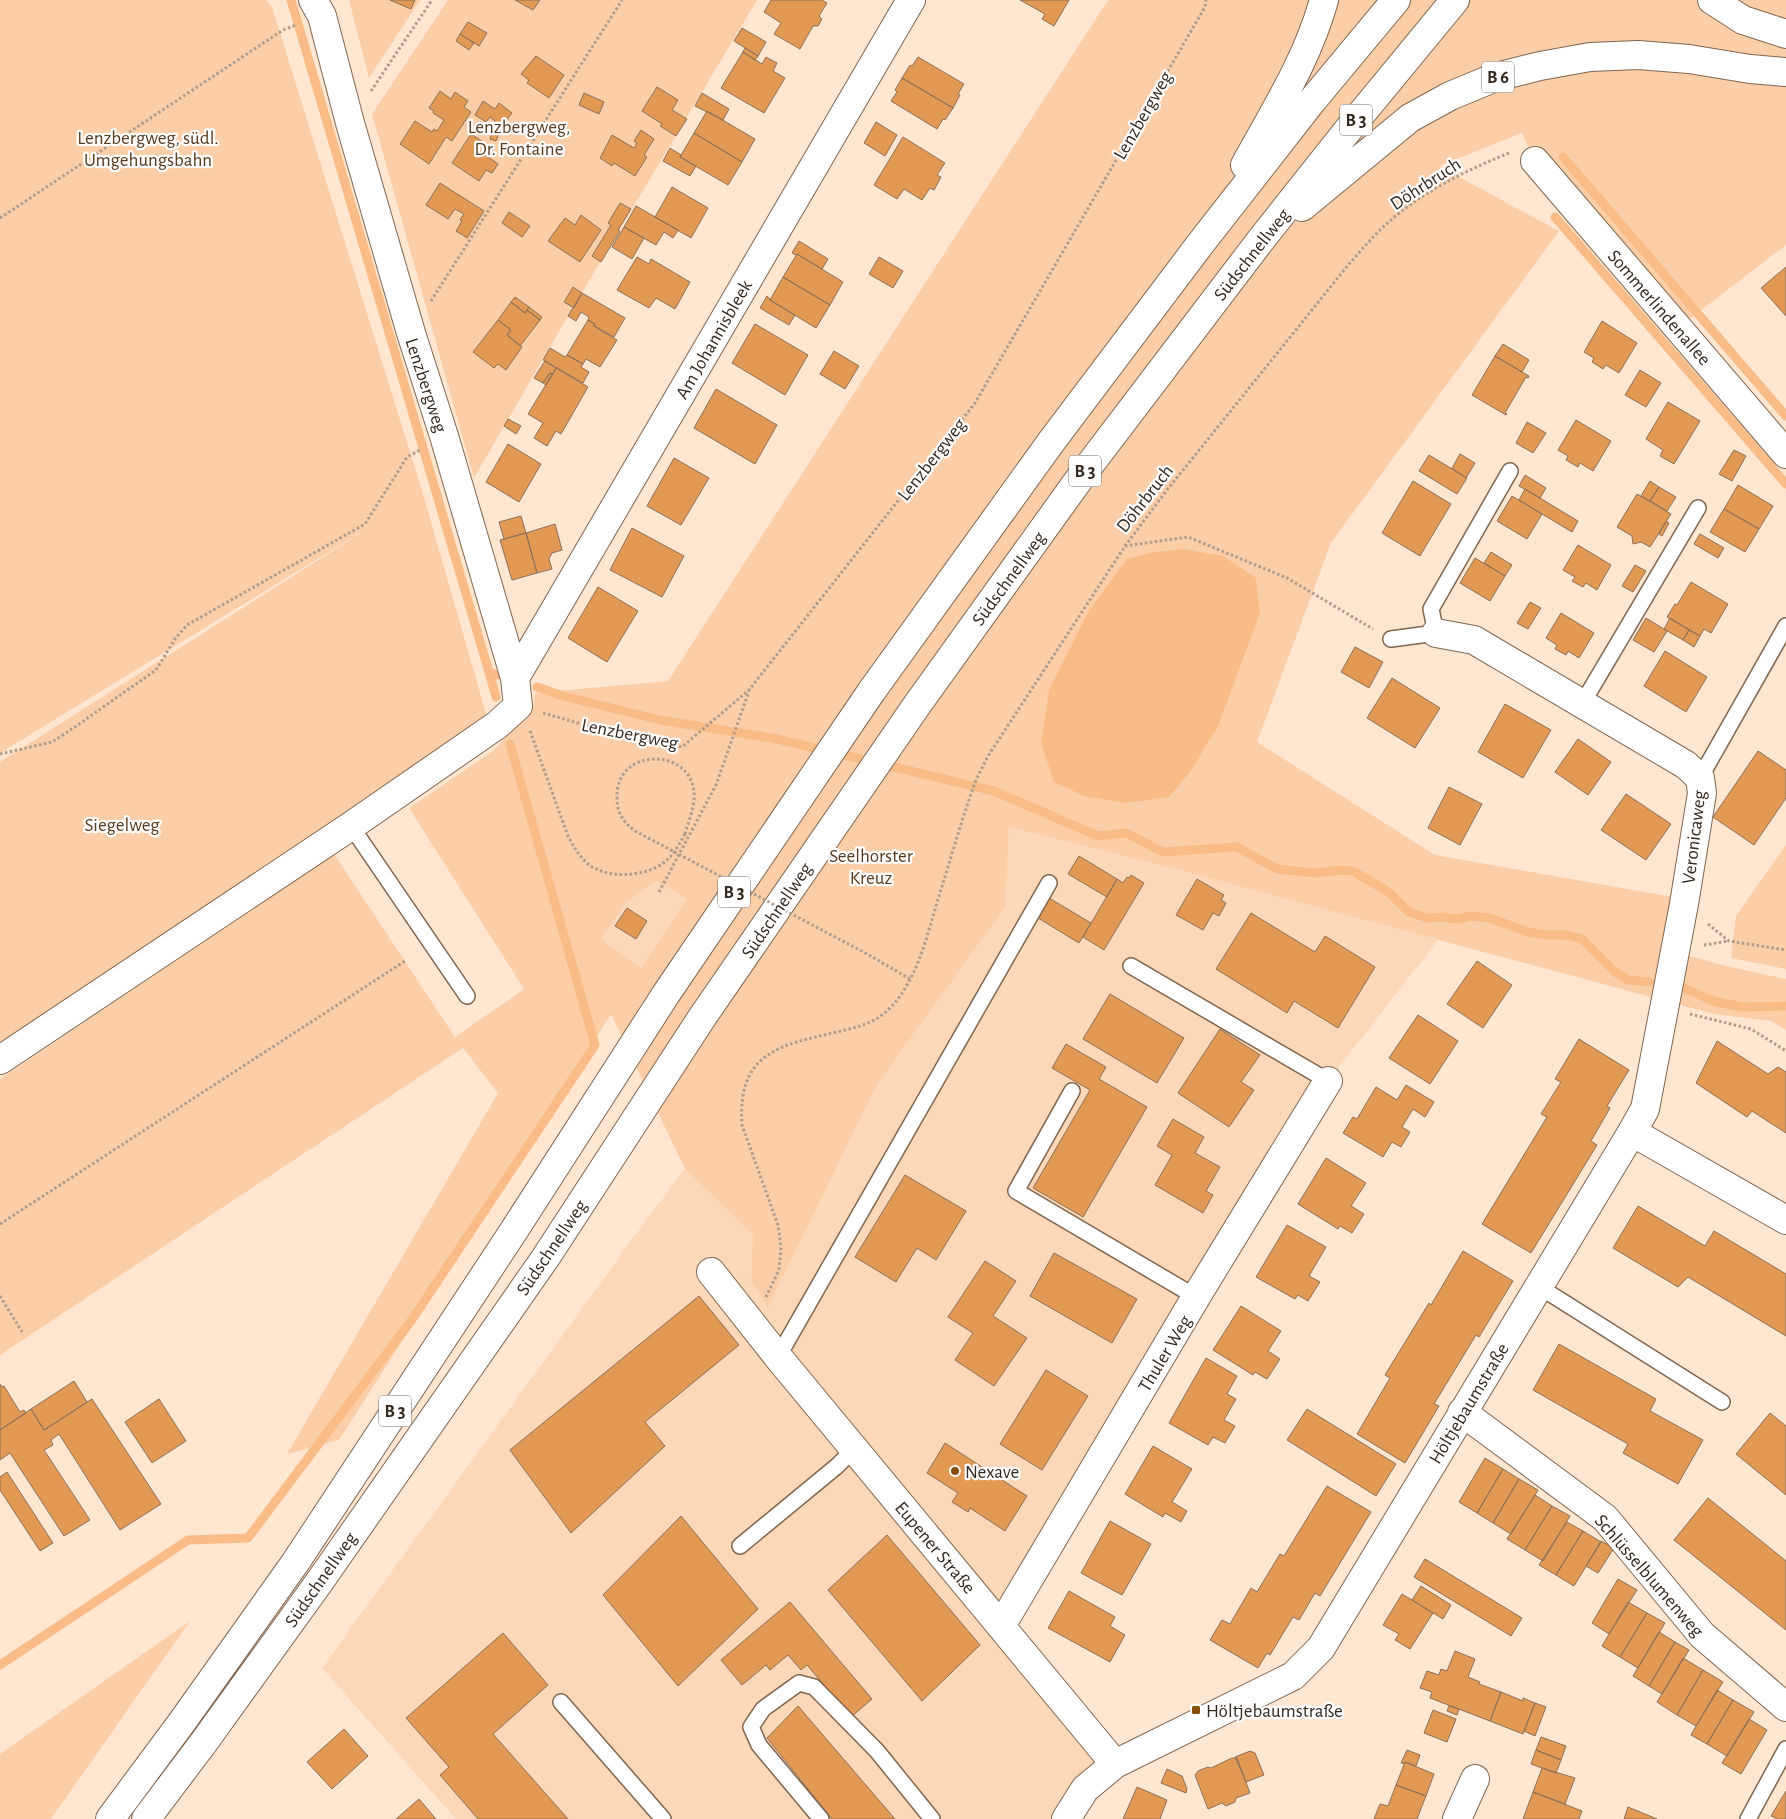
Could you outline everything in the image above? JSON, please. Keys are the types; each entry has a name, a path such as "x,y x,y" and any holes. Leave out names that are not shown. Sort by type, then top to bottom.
{"main road":[{"name":"Lenzbergweg","path":"313,0 322,16 350,123 411,334 444,436 515,678 518,706"},
{"name":"Am Johannisbleek","path":"515,678 911,0"},
{"name":"B 3","path":"1201,243 1302,63 1316,28 1324,0"},
{"name":"Südschnellweg","path":"110,1819 182,1722 295,1563 513,1232 666,994 870,692 1051,442 1201,243 1312,101 1396,0"},
{"name":"Südschnellweg","path":"146,1819 204,1742 325,1573 546,1257 701,1020 917,705 1085,471 1260,241 1348,130 1456,0"},
{"path":"1712,0 1744,20 1786,34"},
{"name":"B 6","path":"1260,241 1410,118 1450,96 1496,77 1540,66 1590,57 1638,55 1689,59 1750,69 1786,72"},
{"name":"Sommerlindenallee","path":"1535,161 1786,454"},
{"name":"Veronicaweg","path":"1436,633 1474,640 1686,765 1700,778 1702,793 1665,1007 1645,1109 1632,1132"},
{"path":"0,1060 351,826 497,725 518,706"},
{"name":"Thuler Weg","path":"1002,1626 1196,1297 1328,1080"},
{"path":"1632,1132 1786,1220"},
{"name":"Höltjebaumstraße","path":"1115,1764 1293,1676 1321,1648 1632,1132"},
{"name":"Eupener Straße","path":"711,1272 854,1450 1115,1764"},
{"name":"Schlüsselblumenweg","path":"1462,1412 1605,1518 1702,1635 1786,1707"},
{"path":"1066,1819 1085,1789 1115,1764"},
{"path":"1458,1819 1475,1780"}],"lane":[{"path":"1391,639 1436,633 1431,609 1510,471"},
{"path":"1582,704 1698,508"},
{"path":"1700,778 1786,626"},
{"path":"351,826 467,996"},
{"path":"778,1357 1049,883"},
{"path":"1131,966 1328,1080"},
{"path":"1072,1092 1016,1191 1196,1297"},
{"path":"1538,1286 1722,1402"},
{"path":"740,1546 838,1466 854,1450"},
{"path":"821,1819 759,1744 751,1727 763,1709 799,1682 814,1687 877,1751 932,1819"},
{"path":"561,1702 663,1819"},
{"path":"1748,1819 1786,1749"},
{"path":"1772,1774 1786,1781"}],"path":[{"path":"350,123 432,0"},
{"path":"411,334 622,0"},
{"name":"Lenzbergweg","path":"518,706 592,727 682,747 749,690 975,403 1205,6 1206,0"},
{"path":"0,218 284,30"},
{"name":"Döhrbruch","path":"753,1325 779,1270 781,1246 778,1225 742,1124 741,1107 744,1088 754,1069 770,1052 790,1043 865,1025 883,1014 898,999 920,959 971,794 988,756 1124,546 1336,280 1381,230 1419,198 1473,167 1517,150 1535,161"},
{"path":"0,754 52,742 69,732 156,670 175,639 187,626 365,524 407,457"},
{"path":"1124,546 1188,536 1287,578 1391,639"},
{"path":"659,892 716,784 749,690"},
{"path":"518,706 530,732 568,836 577,852 590,865 607,872 623,874 641,872 661,864 676,851 685,834 694,798 692,782 683,769 671,761 658,759 643,761 629,767 620,778 616,790 617,802 620,815 627,826 635,831 869,955 910,979"},
{"path":"1684,904 1729,941 1786,950"},
{"path":"0,1224 405,961"},
{"path":"1665,1007 1751,1030 1786,1051"},
{"path":"0,1296 22,1332"}],"shaded area":[{"path":"1183,549 1223,556 1256,578 1260,613 1218,726 1190,772 1169,797 1125,803 1084,796 1054,782 1041,743 1049,690 1088,612 1127,559 1149,553"},
{"path":"1009,827 1168,867 1438,940 1328,1081 1002,1626 1115,1764 1066,1819 456,1819 322,1668 685,1169 753,1235 751,1282 768,1307 878,1083 1004,907"},
{"path":"655,881 687,899 641,968 601,939 625,904"}],"green space":[{"path":"0,0 266,0 272,7 423,494 487,717 0,1050 0,762 378,522 0,753"},
{"path":"349,0 420,0 369,78"},
{"name":"Lenzbergweg, Dr. Fontaine","path":"448,0 757,0 568,316 474,478 372,114"},
{"name":"Seelhorster Kreuz","path":"1108,0 1786,0 1786,245 1678,328 1535,161 1522,133 1439,166 1559,231 1331,543 1257,742 1435,855 1673,897 1664,949 1726,966 1786,979 1786,1030 1771,1021 1714,1014 1168,867 1009,827 1005,907 878,1083 768,1307 751,1282 753,1235 685,1169 611,1014 339,1440 287,1454 498,1093 463,1048 0,1355 0,1079 334,854 455,1037 524,989 409,808 493,751 533,708 535,693 668,681","holes":["655,881 687,899 641,968 601,939 625,904"]},
{"path":"1786,845 1786,969 1731,958 1736,916"},
{"path":"190,1621 51,1819 0,1819 0,1754"}],"building":[{"path":"390,0 415,0 411,9"},
{"path":"515,0 540,0 533,10"},
{"path":"771,0 822,0 827,3 819,16 822,19 818,26 813,26 800,49 774,34 781,23 764,12"},
{"path":"1020,0 1069,0 1054,26 1042,19 1045,14"},
{"path":"468,22 487,33 479,46 460,34"},
{"path":"742,28 766,42 758,56 734,41"},
{"path":"460,34 474,43 469,50 456,41"},
{"path":"745,48 758,56 755,60 743,52"},
{"path":"743,52 762,64 766,57 777,63 773,71 785,78 764,113 721,88"},
{"path":"536,56 564,75 549,98 527,83 529,80 521,74"},
{"path":"918,57 964,84 953,108 902,78 910,65 912,66"},
{"path":"902,78 953,108 937,129 891,101 897,92 895,90"},
{"path":"657,87 678,100 672,110 687,119 676,136 642,111"},
{"path":"440,91 451,99 455,92 468,101 464,107 471,112 452,141 446,137 429,164 400,144 415,121 432,132 434,129 437,131 444,120 429,108"},
{"path":"584,93 604,102 599,114 579,105"},
{"path":"702,93 729,109 723,120 695,106"},
{"path":"483,101 495,109 499,103 512,113 502,126 496,141 490,139 495,121 490,117 486,122 475,115"},
{"path":"707,111 755,139 742,162 694,133"},
{"path":"876,122 897,135 885,156 864,143"},
{"path":"641,130 654,139 644,155 647,157 635,176 614,163 612,166 600,158 612,135 634,148 637,143 634,141"},
{"path":"694,133 742,162 728,185 680,157"},
{"path":"471,134 482,141 477,149 498,164 492,173 486,170 479,181 452,163"},
{"path":"903,137 945,163 937,175 941,177 934,190 930,188 922,200 904,189 897,199 874,185"},
{"path":"670,148 681,155 680,157 696,166 690,176 663,161"},
{"path":"440,183 484,211 467,238 456,231 464,214 455,209 448,219 426,205"},
{"path":"672,187 708,208 691,238 655,217"},
{"path":"620,203 631,209 601,262 592,256 611,225 608,223"},
{"path":"636,206 678,230 673,238 664,232 656,245 624,227"},
{"path":"509,212 530,226 522,237 502,223"},
{"path":"581,215 601,230 580,262 548,241 565,218 575,225"},
{"path":"624,227 644,238 632,259 612,247"},
{"path":"799,241 828,259 822,269 792,253"},
{"path":"797,254 843,282 830,305 783,277"},
{"path":"637,257 649,264 651,259 690,282 675,309 656,298 649,308 617,290"},
{"path":"879,257 903,271 893,288 869,274"},
{"path":"1786,267 1786,316 1761,288"},
{"path":"783,277 830,305 816,328 770,300"},
{"path":"573,287 582,293 574,308 564,302"},
{"path":"582,293 625,318 614,337 594,326 595,324 588,320 589,317 581,312 576,321 568,316"},
{"path":"767,296 770,300 795,315 789,325 760,308"},
{"path":"515,297 529,307 525,313 511,302"},
{"path":"511,302 525,313 527,310 540,320 520,346 507,335 511,330 498,320"},
{"path":"529,307 542,317 540,320 527,310"},
{"path":"498,320 511,330 507,335 522,347 506,370 498,364 494,368 473,352"},
{"path":"588,320 595,324 594,326 617,340 600,367 586,359 583,364 567,355"},
{"path":"1602,321 1637,343 1619,373 1606,365 1603,369 1592,362 1594,358 1584,352"},
{"path":"755,324 808,355 785,395 732,363"},
{"path":"1503,344 1529,360 1522,372 1495,356"},
{"path":"550,348 565,357 567,355 583,364 581,367 589,372 583,383 543,360"},
{"path":"834,351 859,366 845,389 820,374"},
{"path":"1495,356 1529,376 1528,378 1526,377 1505,413 1506,415 1472,395"},
{"path":"545,361 556,368 553,374 550,373 543,383 534,378"},
{"path":"556,368 588,387 561,434 556,431 547,446 534,438 543,423 528,414"},
{"path":"1640,370 1661,383 1646,407 1625,395"},
{"path":"550,373 553,374 546,385 543,383"},
{"path":"716,389 777,425 755,464 694,428"},
{"path":"1668,402 1700,421 1674,464 1660,456 1663,450 1646,439"},
{"path":"508,419 521,426 516,434 504,426"},
{"path":"1576,420 1611,441 1593,471 1580,463 1578,467 1566,460 1568,456 1558,450"},
{"path":"1527,422 1546,433 1533,453 1516,443"},
{"path":"508,444 541,464 519,502 486,482"},
{"path":"1734,450 1746,456 1732,481 1719,474"},
{"path":"1460,454 1475,463 1466,478 1452,468"},
{"path":"1429,455 1467,478 1457,494 1419,471"},
{"path":"674,458 709,478 681,525 647,506"},
{"path":"1525,475 1546,488 1540,498 1519,486"},
{"path":"1413,481 1451,504 1420,556 1382,533"},
{"path":"1650,481 1659,487 1650,501 1641,496"},
{"path":"1738,485 1773,506 1759,529 1724,509"},
{"path":"1659,487 1676,497 1667,511 1650,501"},
{"path":"1525,489 1578,521 1572,532 1519,500"},
{"path":"1637,494 1671,514 1650,547 1641,542 1633,544 1632,536 1617,527"},
{"path":"1512,496 1542,514 1527,539 1497,521"},
{"path":"1724,509 1759,529 1745,552 1710,532"},
{"path":"521,516 526,533 504,539 499,522"},
{"path":"1666,521 1669,523 1662,536 1659,534"},
{"path":"555,524 562,550 552,553 549,559 552,569 537,573 526,533"},
{"path":"632,528 684,556 662,597 610,570"},
{"path":"526,533 537,573 512,580 500,540"},
{"path":"1700,534 1724,548 1718,558 1694,544"},
{"path":"1578,545 1611,565 1597,590 1586,583 1583,587 1572,581 1575,577 1563,570"},
{"path":"1491,552 1512,565 1505,576 1484,563"},
{"path":"1475,558 1505,576 1490,601 1460,583"},
{"path":"1635,565 1646,571 1633,592 1622,586"},
{"path":"1691,582 1728,604 1711,633 1704,629 1700,636 1667,617"},
{"path":"598,587 638,611 607,662 568,638"},
{"path":"1530,602 1541,608 1528,629 1517,623"},
{"path":"1561,613 1594,633 1579,658 1568,651 1566,655 1555,649 1557,645 1546,638"},
{"path":"1646,618 1667,631 1654,652 1633,640"},
{"path":"1670,618 1689,630 1683,640 1664,629"},
{"path":"1689,630 1700,636 1694,647 1683,640"},
{"path":"1355,647 1383,662 1369,688 1341,672"},
{"path":"1665,651 1707,677 1686,712 1644,686"},
{"path":"1392,678 1440,708 1415,748 1367,718"},
{"path":"1505,704 1551,730 1523,778 1478,752"},
{"path":"1578,739 1611,762 1588,795 1555,772"},
{"path":"1758,751 1786,770 1786,798 1754,845 1713,817"},
{"path":"1449,787 1482,804 1460,845 1428,828"},
{"path":"1626,794 1671,824 1646,860 1601,830"},
{"path":"1079,856 1117,879 1107,897 1068,874"},
{"path":"1131,875 1144,883 1104,950 1083,937 1117,879 1123,883"},
{"path":"1197,879 1224,895 1221,900 1226,903 1219,916 1213,913 1203,930 1176,915"},
{"path":"1049,898 1091,923 1079,943 1038,918"},
{"path":"627,908 647,921 636,939 615,926"},
{"path":"1251,913 1315,952 1325,936 1375,967 1338,1028 1294,1001 1287,1013 1216,969"},
{"path":"1477,961 1512,985 1483,1028 1447,1004"},
{"path":"1110,994 1184,1038 1157,1083 1083,1039"},
{"path":"1418,1015 1458,1041 1430,1084 1389,1058"},
{"path":"1220,1029 1260,1055 1241,1082 1254,1090 1229,1127 1178,1093"},
{"path":"1579,1039 1629,1070 1607,1106 1610,1108 1591,1141 1597,1145 1531,1253 1482,1224 1547,1117 1541,1114 1561,1082 1555,1079"},
{"path":"1717,1041 1768,1074 1778,1067 1786,1072 1786,1133 1752,1111 1747,1117 1696,1083"},
{"path":"1066,1044 1106,1067 1099,1079 1147,1107 1083,1217 1033,1188 1090,1090 1052,1068"},
{"path":"1406,1085 1434,1102 1425,1117 1413,1109 1402,1127 1410,1132 1401,1147 1392,1142 1383,1157 1343,1133 1353,1117 1357,1119 1376,1087 1397,1100"},
{"path":"1173,1119 1204,1137 1195,1153 1220,1167 1206,1191 1213,1195 1203,1213 1155,1185 1172,1155 1157,1146"},
{"path":"1326,1158 1366,1183 1351,1206 1364,1214 1352,1233 1340,1226 1338,1229 1298,1204"},
{"path":"905,1175 966,1211 936,1260 917,1248 896,1282 855,1257"},
{"path":"1638,1206 1705,1246 1714,1231 1786,1274 1786,1336 1688,1277 1678,1287 1613,1248"},
{"path":"1287,1225 1326,1247 1309,1276 1320,1282 1308,1301 1298,1295 1295,1299 1256,1277"},
{"path":"1463,1251 1513,1281 1479,1337 1476,1335 1434,1404 1439,1406 1405,1463 1357,1434 1390,1378 1385,1375 1429,1303 1431,1305"},
{"path":"1054,1253 1137,1299 1112,1343 1030,1296"},
{"path":"985,1261 1016,1281 993,1316 1027,1338 994,1386 955,1360 973,1333 948,1317"},
{"path":"699,1296 739,1345 645,1422 665,1446 571,1533 510,1450"},
{"path":"1241,1306 1281,1331 1268,1351 1280,1359 1267,1379 1255,1372 1253,1375 1213,1350"},
{"path":"1559,1344 1656,1399 1650,1411 1703,1440 1678,1484 1623,1453 1628,1444 1533,1390"},
{"path":"1206,1358 1237,1376 1227,1394 1236,1399 1224,1420 1235,1426 1225,1443 1213,1437 1208,1445 1169,1423"},
{"path":"1046,1370 1088,1396 1042,1470 1000,1444"},
{"path":"74,1381 87,1402 44,1430 31,1409"},
{"path":"0,1384 2,1387 4,1386 20,1412 24,1410 26,1413 0,1430"},
{"path":"92,1399 161,1504 120,1530 59,1434 51,1440 53,1445 44,1450 90,1520 64,1536 10,1453 0,1460 0,1430 31,1409 44,1430"},
{"path":"159,1399 186,1441 152,1463 125,1422"},
{"path":"1307,1409 1396,1464 1376,1496 1287,1440"},
{"path":"1770,1413 1786,1426 1786,1495 1736,1454"},
{"path":"945,1443 1027,1496 1005,1531 970,1508 968,1512 952,1502 958,1493 927,1473"},
{"path":"1153,1446 1192,1469 1172,1502 1187,1511 1181,1522 1165,1513 1163,1517 1125,1494"},
{"path":"1485,1458 1503,1469 1477,1513 1459,1502"},
{"path":"1503,1469 1519,1479 1493,1523 1477,1513"},
{"path":"7,1472 53,1543 40,1551 0,1490 0,1477"},
{"path":"1519,1479 1538,1490 1511,1534 1493,1523"},
{"path":"1327,1486 1371,1512 1320,1596 1315,1593 1299,1620 1293,1617 1270,1655 1267,1653 1258,1668 1210,1640 1222,1620 1230,1624 1251,1588 1257,1592 1280,1554 1284,1556"},
{"path":"1535,1495 1552,1506 1525,1550 1507,1539"},
{"path":"1708,1498 1786,1561 1786,1630 1674,1540"},
{"path":"1552,1506 1570,1516 1543,1561 1525,1550"},
{"path":"681,1516 758,1609 678,1686 603,1595"},
{"path":"1110,1521 1151,1544 1122,1595 1081,1573"},
{"path":"1567,1522 1583,1531 1556,1575 1539,1565"},
{"path":"1583,1531 1601,1542 1574,1586 1556,1575"},
{"path":"887,1535 980,1645 922,1701 828,1590"},
{"path":"1601,1541 1614,1548 1598,1573 1586,1566"},
{"path":"1425,1559 1522,1618 1511,1636 1414,1577"},
{"path":"1618,1579 1637,1590 1609,1634 1592,1623"},
{"path":"1421,1586 1451,1605 1443,1619 1412,1600"},
{"path":"1069,1591 1115,1617 1110,1626 1125,1635 1110,1662 1048,1628"},
{"path":"1402,1594 1433,1613 1410,1649 1395,1640 1399,1634 1383,1625"},
{"path":"790,1602 872,1699 851,1717 807,1665 801,1670 788,1655 770,1670 766,1665 742,1685 721,1660"},
{"path":"1628,1602 1647,1613 1620,1657 1602,1646"},
{"path":"1647,1613 1665,1623 1638,1668 1620,1657"},
{"path":"1659,1632 1675,1642 1649,1686 1633,1676"},
{"path":"503,1633 548,1685 493,1734 568,1819 478,1819 440,1775 449,1767 406,1718"},
{"path":"1675,1642 1689,1650 1662,1694 1649,1686"},
{"path":"1455,1651 1475,1659 1468,1677 1480,1682 1479,1684 1501,1692 1490,1721 1430,1698 1432,1692 1420,1688 1427,1671 1439,1675 1441,1669 1447,1671"},
{"path":"1683,1658 1703,1670 1677,1715 1657,1702"},
{"path":"1703,1670 1723,1682 1696,1726 1677,1715"},
{"path":"1717,1690 1733,1700 1707,1744 1691,1735"},
{"path":"1501,1692 1523,1701 1523,1698 1535,1703 1523,1734 1490,1721"},
{"path":"1733,1700 1754,1712 1727,1756 1707,1744"},
{"path":"1535,1703 1546,1707 1535,1736 1524,1731"},
{"path":"798,1706 895,1819 832,1819 767,1738"},
{"path":"1449,1706 1459,1709 1457,1715 1447,1711"},
{"path":"1433,1710 1456,1719 1447,1742 1424,1733"},
{"path":"1749,1719 1767,1730 1741,1774 1722,1763"},
{"path":"344,1729 368,1756 332,1789 307,1762"},
{"path":"1541,1737 1566,1746 1561,1760 1536,1750"},
{"path":"1407,1750 1420,1755 1416,1766 1405,1762 1405,1764 1401,1763"},
{"path":"1536,1750 1561,1760 1556,1773 1531,1764"},
{"path":"1250,1751 1255,1753 1264,1775 1246,1782 1235,1757"},
{"path":"1232,1758 1237,1758 1250,1793 1236,1798 1235,1802 1226,1806 1222,1803 1208,1809 1195,1775 1198,1771 1208,1767 1211,1768"},
{"path":"1405,1762 1434,1774 1426,1796 1396,1785"},
{"path":"1542,1768 1575,1778 1565,1804 1533,1792"},
{"path":"1167,1769 1182,1776 1187,1789 1186,1793 1161,1783"},
{"path":"1396,1785 1426,1796 1417,1819 1374,1819 1380,1804 1388,1806"},
{"path":"1137,1787 1167,1800 1160,1819 1123,1819"},
{"path":"1786,1791 1786,1819 1778,1819 1771,1816"},
{"path":"1533,1792 1582,1811 1579,1819 1523,1819"},
{"path":"419,1799 436,1819 396,1819"},
{"path":"1628,1807 1657,1819 1624,1819"}],"waterway":[{"path":"291,0 489,672 498,675"},
{"path":"1563,157 1786,416"},
{"path":"1555,217 1786,484"},
{"path":"489,672 496,697"},
{"path":"537,687 563,696 660,720 777,739 994,791 1098,836 1126,833 1163,852 1237,847 1277,869 1315,873 1341,870 1353,871 1387,891 1409,912 1428,918 1443,917 1457,919 1472,916 1490,918 1527,932 1566,935 1582,939 1615,972 1629,980 1650,982"},
{"path":"0,1665 188,1540 248,1538 411,1321 595,1045 510,744"},
{"path":"1682,987 1713,1001 1742,1007 1786,1006"}],"place":[{"name":"Nexave","path":"955,1471"},
{"name":"Höltjebaumstraße","path":"1196,1710"}],"park label":[{"name":"Lenzbergweg, südl. Umgehungsbahn","path":"148,148"},
{"name":"Siegelweg","path":"122,824"}]}
